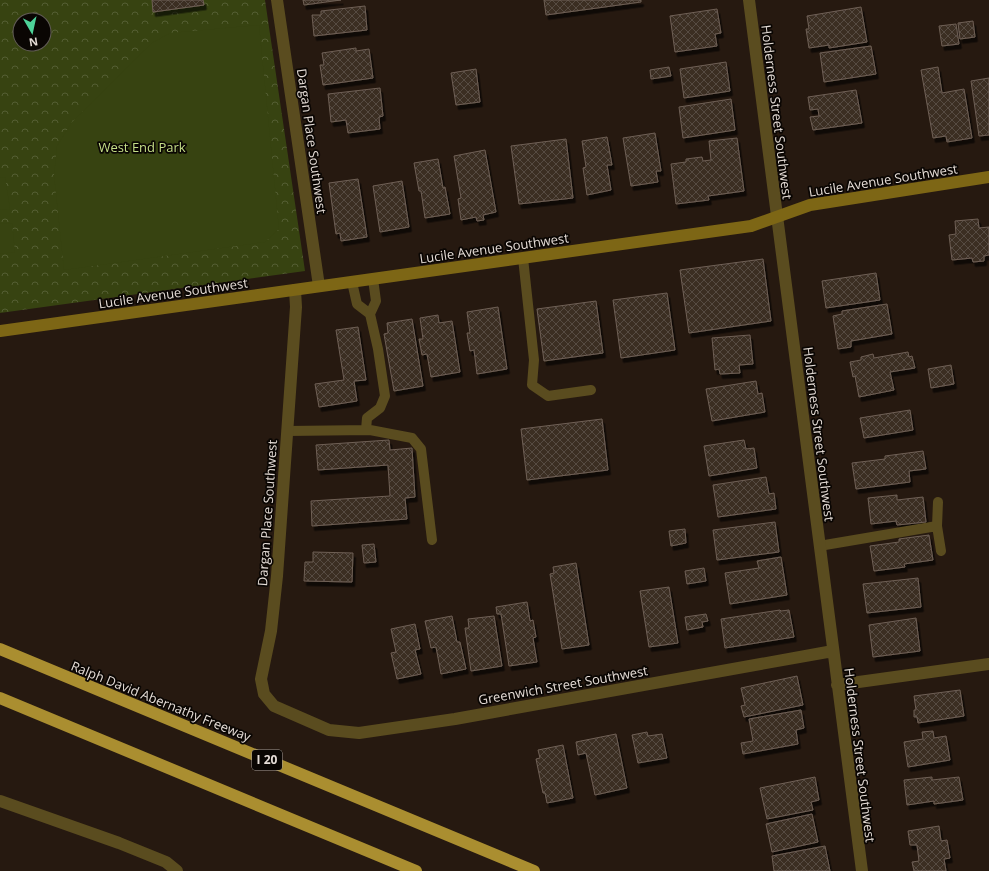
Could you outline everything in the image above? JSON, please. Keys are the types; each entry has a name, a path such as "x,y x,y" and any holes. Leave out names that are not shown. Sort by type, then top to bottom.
{"highway":[{"name":"Ralph David Abernathy Freeway","path":"0,649 534,871"},
{"path":"0,698 416,871"}],"street":[{"name":"Dargan Place Southwest","path":"277,0 319,286"},
{"name":"Holderness Street Southwest","path":"749,0 862,871"},
{"name":"Lucile Avenue Southwest","path":"0,331 751,226 810,205 989,177"},
{"name":"Dargan Place Southwest","path":"295,290 296,307 272,623 261,679 264,694 274,706 300,717"},
{"name":"Greenwich Street Southwest","path":"300,717 329,730 359,733 456,719 833,652"},
{"path":"837,685 989,664"},
{"path":"0,800 119,842 166,862 177,871"}],"lane":[{"path":"523,258 534,360 532,385 548,396 592,390"},
{"path":"366,430 367,418 380,408 385,396 378,350 370,314 376,301 373,279"},
{"path":"352,282 357,304 370,314"},
{"path":"287,431 366,430 412,438 420,449 432,540"},
{"path":"938,502 937,526 941,551"},
{"path":"819,546 937,526"}],"green space":[{"name":"West End Park","path":"0,0 265,0 305,271 0,313"},
{"path":"259,25 279,229 265,242 64,270 54,175 57,146 72,122 152,43 170,33"},
{"path":"5,177 10,209 0,210 0,178"},
{"path":"12,223 15,252 0,254 0,224"}],"building":[{"path":"152,0 203,0 204,5 153,12"},
{"path":"303,0 341,0 304,5"},
{"path":"544,0 641,0 641,2 546,15"},
{"path":"365,6 367,30 314,36 312,15 321,15 321,11"},
{"path":"861,7 867,42 829,48 829,45 809,48 806,29 809,29 807,16"},
{"path":"717,9 721,33 715,34 717,46 675,52 670,16"},
{"path":"973,21 975,37 960,39 958,23"},
{"path":"956,24 959,44 942,46 939,26"},
{"path":"871,46 876,74 824,82 820,53"},
{"path":"356,48 356,51 369,49 373,78 323,85 320,65 324,65 322,53"},
{"path":"726,62 730,91 684,98 680,69"},
{"path":"669,67 671,76 651,79 650,70"},
{"path":"938,67 942,93 964,89 972,138 947,142 946,136 933,138 921,70"},
{"path":"476,69 480,102 456,105 451,73"},
{"path":"989,78 989,135 979,136 971,81"},
{"path":"380,88 383,116 379,117 380,129 348,133 346,120 331,122 328,94"},
{"path":"856,90 862,123 813,130 810,117 819,116 818,109 810,110 808,97"},
{"path":"731,99 735,130 683,138 679,107"},
{"path":"655,133 661,171 656,171 658,182 631,186 623,138"},
{"path":"607,137 612,165 607,165 611,190 587,195 583,168 586,167 582,141"},
{"path":"737,138 744,191 708,196 709,200 676,204 671,164 686,162 686,159 702,157 703,161 711,160 709,141"},
{"path":"566,139 573,198 519,204 511,146"},
{"path":"485,150 496,212 483,215 484,220 477,221 476,217 461,220 458,199 461,198 454,156"},
{"path":"438,159 443,188 445,187 450,214 425,218 421,191 419,191 414,163"},
{"path":"358,179 367,237 341,241 340,233 336,234 329,183"},
{"path":"402,181 409,227 380,232 373,186"},
{"path":"978,219 979,228 989,227 989,255 984,256 984,261 973,262 972,258 952,260 949,235 956,234 955,221"},
{"path":"763,259 771,321 689,333 680,270"},
{"path":"876,273 880,300 826,308 822,281"},
{"path":"667,293 675,350 621,358 613,300"},
{"path":"596,301 603,353 544,361 537,309"},
{"path":"887,304 892,334 851,341 851,347 838,349 833,316 842,314 842,311"},
{"path":"498,307 507,369 477,374 474,350 470,351 467,333 470,333 467,312"},
{"path":"438,315 439,323 452,321 460,372 431,377 427,354 422,355 419,339 423,339 420,318"},
{"path":"412,319 423,386 394,391 384,334 388,333 387,323"},
{"path":"358,327 366,380 354,381 357,401 319,407 315,384 344,380 336,330"},
{"path":"750,335 753,364 739,365 740,373 720,374 719,369 715,370 712,338"},
{"path":"908,352 909,357 912,356 915,368 890,372 894,390 859,397 855,376 853,377 850,362 861,360 861,357 873,354 874,358"},
{"path":"951,365 954,384 931,388 928,369"},
{"path":"756,381 758,394 762,393 765,412 712,421 706,389"},
{"path":"910,410 913,430 864,438 860,418"},
{"path":"602,419 608,470 527,480 521,429"},
{"path":"389,440 390,450 412,448 415,497 405,498 407,519 312,526 311,501 390,496 388,465 318,470 316,445"},
{"path":"744,440 746,449 754,448 757,468 709,476 704,446"},
{"path":"923,451 926,469 909,471 910,482 856,489 852,463 885,459 885,456"},
{"path":"766,477 769,494 774,493 776,509 718,517 713,485"},
{"path":"897,495 897,500 923,497 926,522 897,525 896,521 871,524 868,498"},
{"path":"775,522 779,552 717,560 713,530"},
{"path":"685,529 686,543 671,546 669,531"},
{"path":"929,535 933,560 904,564 905,567 874,571 870,546 899,542 899,539"},
{"path":"374,544 376,562 364,563 362,545"},
{"path":"313,552 353,553 352,582 304,581 305,562 313,562"},
{"path":"781,557 787,595 730,604 725,573 759,568 757,561"},
{"path":"576,563 589,645 562,649 550,574 554,573 553,567"},
{"path":"704,568 706,581 687,584 685,571"},
{"path":"918,578 921,607 867,613 863,584"},
{"path":"669,587 678,643 649,647 640,591"},
{"path":"527,602 530,621 533,620 536,637 533,638 537,662 509,666 501,614 497,614 496,607"},
{"path":"789,610 794,637 725,648 721,619"},
{"path":"706,614 708,621 702,622 703,627 687,630 685,617"},
{"path":"452,616 457,642 460,642 466,669 441,674 436,647 431,648 425,621"},
{"path":"494,616 502,666 471,671 465,628 469,628 468,619"},
{"path":"916,618 920,651 873,657 869,625"},
{"path":"415,624 420,649 415,650 421,674 397,679 391,653 396,652 391,629"},
{"path":"797,676 803,705 744,717 741,706 745,705 741,688"},
{"path":"960,690 964,716 918,723 917,717 914,717 914,710 916,710 914,696"},
{"path":"801,710 804,728 796,730 798,744 743,754 741,743 753,741 749,719"},
{"path":"933,731 934,738 946,736 950,760 908,767 904,742 923,739 922,732"},
{"path":"647,732 648,736 662,734 667,758 638,763 632,735"},
{"path":"616,734 627,788 595,795 586,753 578,755 576,742"},
{"path":"563,745 573,798 547,803 545,793 543,793 536,759 540,758 538,750"},
{"path":"815,777 819,800 811,802 813,810 767,819 760,788"},
{"path":"932,777 932,780 959,777 963,800 934,804 934,801 907,805 904,780"},
{"path":"812,814 818,842 772,852 766,824"},
{"path":"939,826 941,841 947,840 950,858 944,859 946,871 914,871 912,862 919,861 917,845 910,845 908,831"},
{"path":"825,846 830,871 774,871 772,856"}]}
